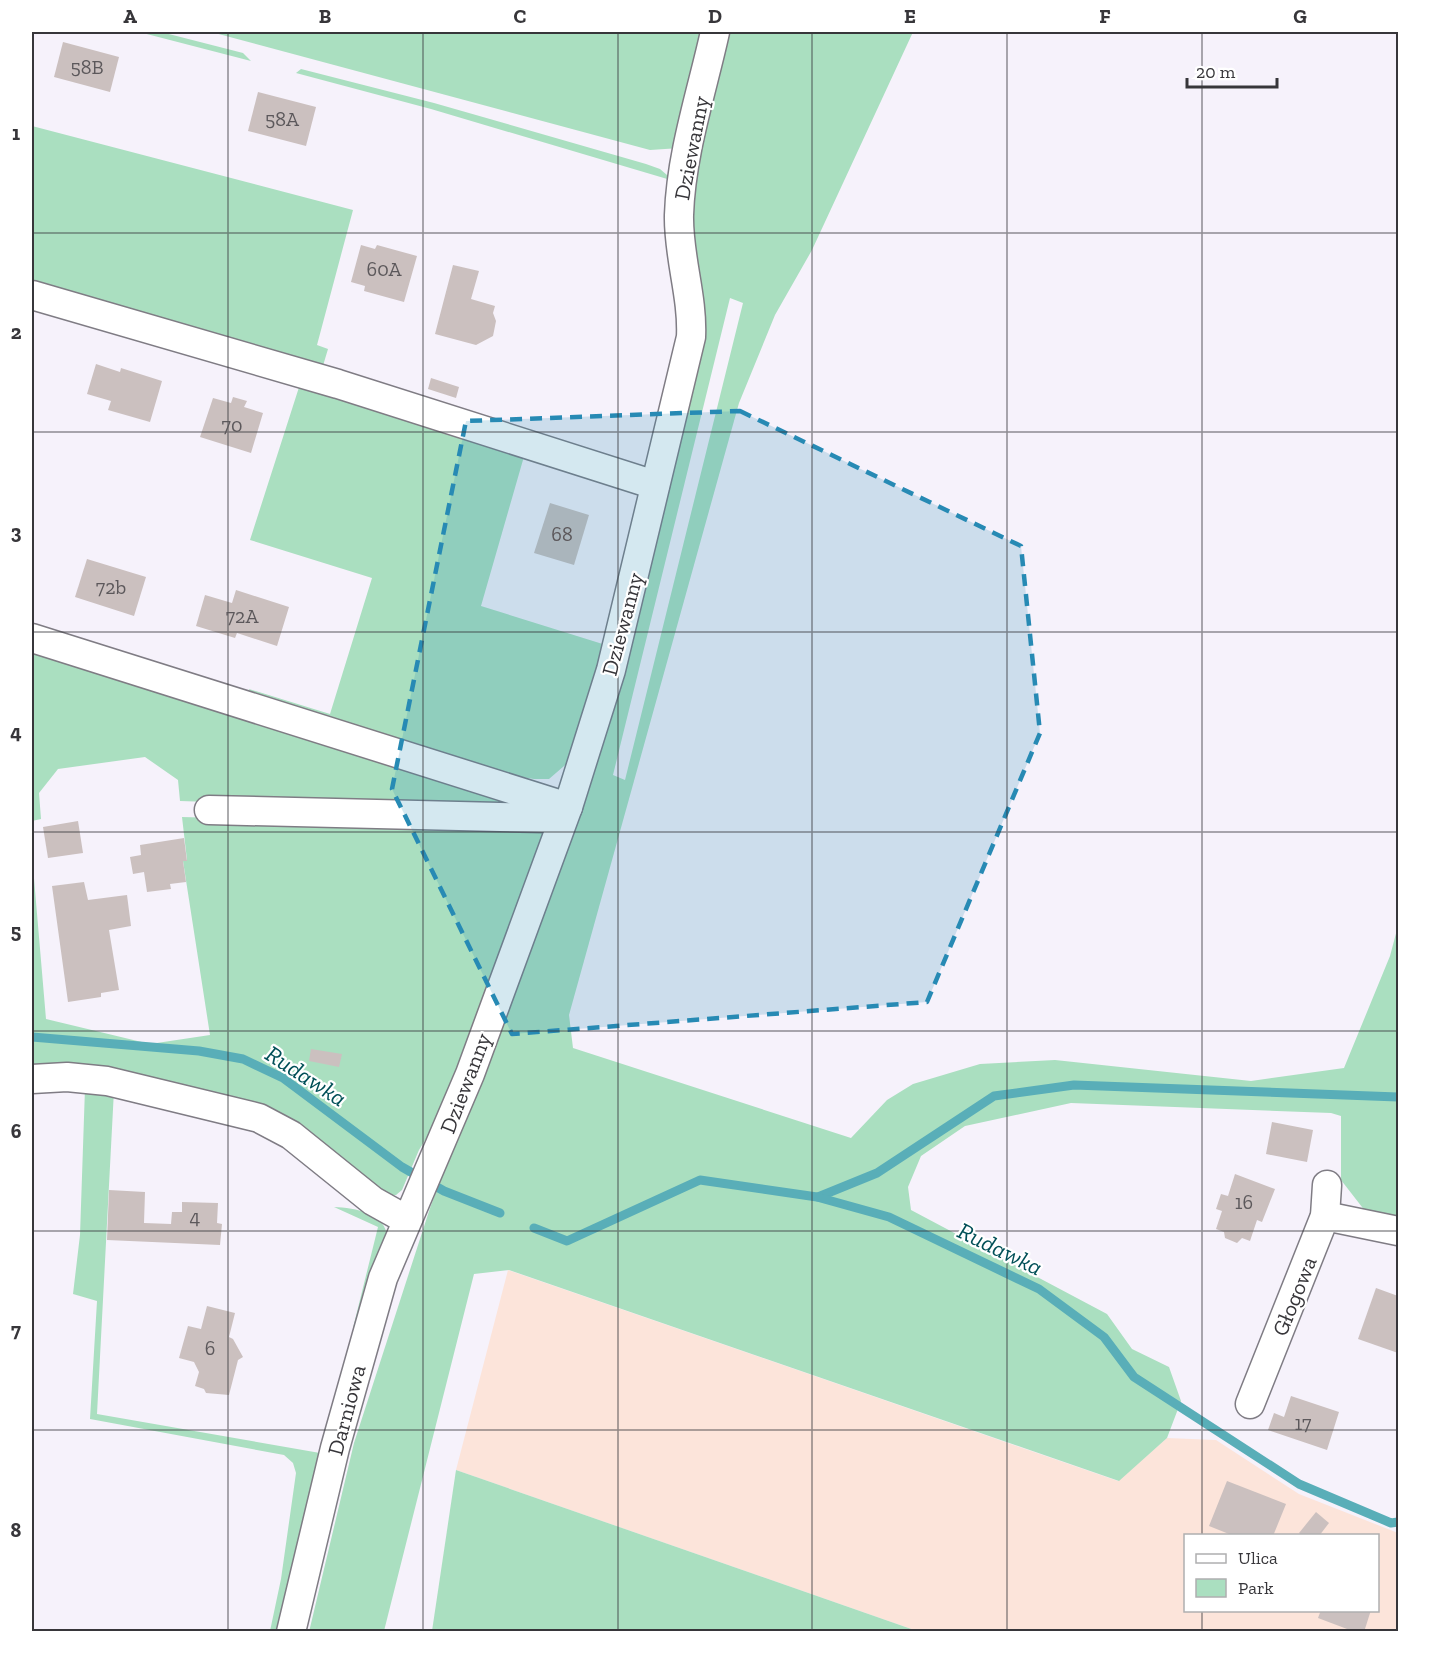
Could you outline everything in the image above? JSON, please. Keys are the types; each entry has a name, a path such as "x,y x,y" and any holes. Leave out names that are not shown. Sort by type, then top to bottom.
{"street":[{"name":"Dziewanny","path":"419,1194 470,1074 568,807 611,670 691,337 692,312 680,237 681,192 716,32"},
{"path":"32,295 338,384 655,486"},
{"path":"32,638 568,807"},
{"path":"209,810 543,818 568,807"},
{"path":"32,1079 67,1077 107,1081 259,1118 291,1135 373,1202 407,1220"},
{"name":"Głogowa","path":"1250,1404 1325,1216 1326,1185"},
{"name":"Darniowa","path":"291,1632 335,1448 371,1317 383,1278 419,1194"},
{"path":"1325,1216 1398,1231"}],"highlighted area":[{"path":"740,411 1021,546 1040,733 927,1002 512,1034 392,789 466,421"}],"shaded area":[{"path":"508,1270 1118,1481 1167,1438 1216,1440 1299,1494 1398,1533 1398,1631 917,1631 456,1470"}],"green space":[{"path":"139,32 161,32 243,53 251,61"},
{"path":"211,32 705,32 680,148 650,150"},
{"path":"726,32 913,32 812,250 775,315 739,403 569,1015 573,1048 851,1138 887,1100 913,1084 980,1064 1055,1060 1251,1081 1344,1068 1390,956 1398,926 1398,1223 1369,1216 1341,1180 1341,1116 1331,1113 1071,1103 965,1126 921,1156 908,1187 911,1210 1107,1314 1132,1349 1169,1367 1181,1401 1167,1438 1119,1481 509,1270 474,1274 384,1631 309,1632 354,1443 430,1208 485,1061 669,461 688,222 695,166","holes":["730,298 743,303 625,780 613,775"]},
{"path":"301,69 434,103 646,164 660,169 674,181 431,109 296,73"},
{"path":"32,126 353,210 317,345 328,349 322,369 32,283"},
{"path":"301,381 525,453 481,606 609,646 571,760 549,779 495,773 252,698 249,689 330,714 372,578 250,540"},
{"path":"32,653 525,806 514,812 180,801 178,780 145,757 58,769 39,793 41,819 32,821"},
{"path":"182,817 534,826 548,833 440,1116 419,1150 402,1190 396,1195 385,1196 293,1128 32,1070 32,855 46,1019 150,1044 210,1035 183,861 187,860"},
{"path":"85,1088 114,1090 97,1414 320,1453 340,1378 345,1382 284,1631 270,1631 281,1579 296,1473 293,1463 284,1455 90,1419 97,1301 73,1294 80,1235"},
{"path":"334,1207 368,1213 376,1217 386,1230 387,1238 359,1324 353,1328 378,1227"},
{"path":"456,1470 917,1631 432,1631"}],"building":[{"path":"63,42 119,57 110,92 54,77"},
{"path":"258,92 316,107 306,146 248,131"},
{"path":"361,245 375,249 377,245 417,256 404,302 364,291 365,286 351,282"},
{"path":"453,265 479,271 471,299 495,306 493,313 496,321 493,336 476,345 435,334"},
{"path":"96,364 120,372 121,368 162,381 150,422 108,410 111,401 87,394"},
{"path":"431,378 459,387 456,398 428,389"},
{"path":"233,397 247,401 244,407 263,413 251,453 200,437 213,398 231,403"},
{"path":"550,503 589,515 574,565 534,553"},
{"path":"87,559 146,577 134,616 75,597"},
{"path":"236,590 289,607 277,646 237,633 235,638 196,626 205,595 232,603"},
{"path":"78,821 83,853 48,858 43,827"},
{"path":"184,838 187,861 183,861 186,882 170,884 171,889 147,892 144,872 133,874 130,857 141,855 140,845"},
{"path":"84,882 88,900 127,895 131,926 109,930 119,990 101,993 101,997 68,1002 52,886"},
{"path":"311,1049 342,1054 339,1067 309,1061"},
{"path":"1272,1122 1313,1130 1307,1162 1266,1154"},
{"path":"1235,1174 1275,1189 1262,1222 1257,1220 1250,1241 1242,1238 1237,1243 1225,1238 1224,1232 1216,1229 1222,1211 1216,1209 1221,1194 1228,1196"},
{"path":"109,1190 145,1192 144,1223 171,1224 172,1212 182,1212 182,1202 218,1203 217,1223 222,1224 220,1245 107,1240"},
{"path":"1376,1288 1398,1296 1398,1353 1358,1339"},
{"path":"207,1306 235,1313 229,1337 233,1339 243,1357 238,1360 229,1395 206,1393 204,1389 195,1386 199,1372 194,1362 179,1358 188,1326 201,1329"},
{"path":"1291,1396 1339,1412 1327,1450 1268,1430 1274,1413 1284,1417"},
{"path":"1227,1481 1286,1504 1274,1534 1229,1534 1209,1526"},
{"path":"1316,1512 1329,1523 1321,1534 1299,1533"},
{"path":"1320,1612 1370,1612 1364,1632 1355,1632 1318,1618"}],"waterway":[{"name":"Rudawka","path":"32,1037 199,1051 243,1059 283,1078 402,1167 444,1191 500,1213"},
{"path":"818,1197 877,1173 994,1096 1074,1085 1398,1097"},
{"name":"Rudawka","path":"534,1228 567,1241 700,1180 817,1197 889,1217 1039,1289 1104,1337 1134,1377 1299,1484 1391,1523 1398,1522"}]}
